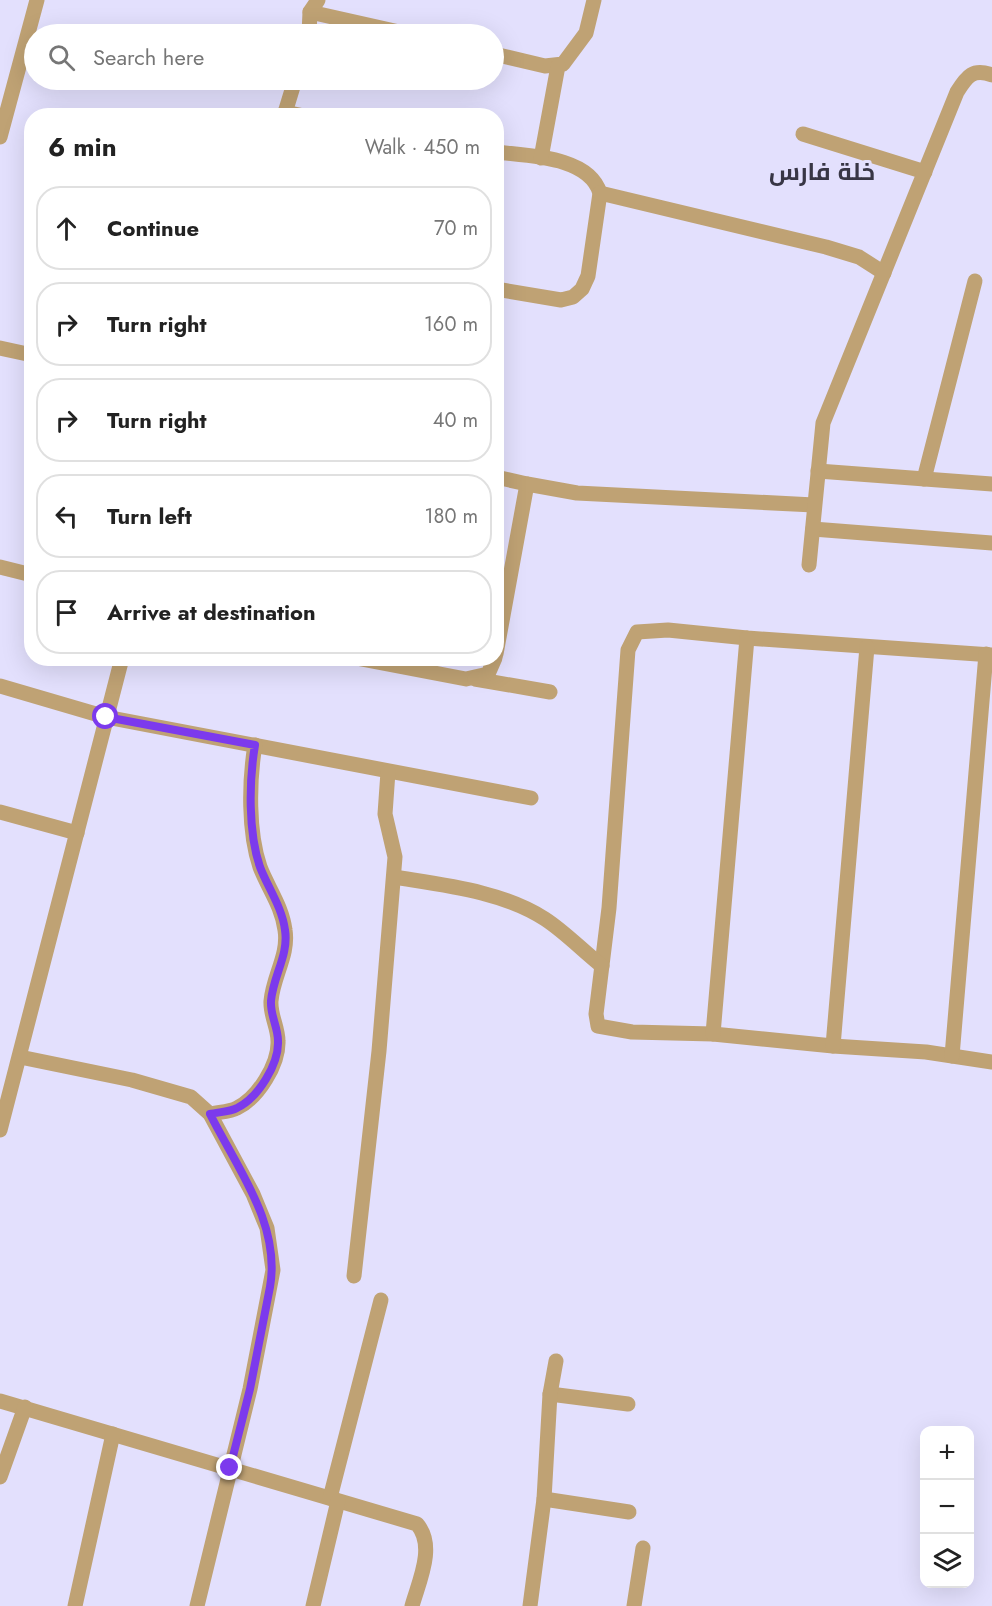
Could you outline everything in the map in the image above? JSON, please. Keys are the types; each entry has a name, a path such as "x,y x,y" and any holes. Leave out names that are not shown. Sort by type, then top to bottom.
{"street":[{"path":"31,24 37,0"},
{"path":"504,56 558,66 563,64 586,33 594,0"},
{"path":"311,24 314,6 374,24"},
{"path":"0,137 24,48"},
{"path":"541,158 558,66"},
{"path":"809,565 823,423 957,92 966,78 978,71 992,75"},
{"path":"286,108 292,90"},
{"path":"803,134 925,172"},
{"path":"504,153 541,158 576,168 597,183 600,193 588,276 582,289 573,297 561,300 504,290"},
{"path":"600,193 826,247 859,257 884,273"},
{"path":"924,479 975,281"},
{"path":"0,348 24,353"},
{"path":"818,471 992,484"},
{"path":"504,479 577,493 814,504"},
{"path":"504,578 527,484"},
{"path":"813,529 992,543"},
{"path":"0,567 24,573"},
{"path":"952,1056 989,654 867,647 668,630 637,632 631,640 626,662 610,897 596,1014 598,1026 632,1032 713,1034 833,1046 926,1052 952,1056 992,1062"},
{"path":"713,1034 747,638"},
{"path":"833,1046 867,647"},
{"path":"0,1130 120,666"},
{"path":"401,666 550,692"},
{"path":"475,679 488,674 492,666"},
{"path":"0,688 106,717 531,798"},
{"path":"210,1114 237,1108 256,1092 273,1066 278,1040 272,1020 271,999 286,947 286,931 280,910 259,866 250,778 255,745"},
{"path":"354,1276 379,1051 394,877 395,857 386,814 388,772"},
{"path":"0,812 77,833"},
{"path":"394,877 444,885 527,909 546,920 602,966"},
{"path":"20,1057 169,1089 191,1097 210,1114 253,1194 267,1228 273,1270 250,1389 197,1606"},
{"path":"313,1606 334,1499 381,1300"},
{"path":"530,1606 544,1499 550,1394 556,1361"},
{"path":"550,1394 628,1404"},
{"path":"0,1401 417,1524 425,1533 427,1548 412,1606"},
{"path":"0,1477 24,1407"},
{"path":"75,1606 113,1434"},
{"path":"544,1499 629,1512"},
{"path":"638,1605 643,1548"}],"district":[{"name":"خلة فارس","path":"822,172"}],"route":[{"path":"106,717 255,745 250,778 259,866 280,910 286,931 286,947 271,999 272,1020 278,1040 273,1066 256,1092 237,1108 210,1114 253,1194 267,1228 272,1250 273,1270 270,1287 250,1389 230,1468"}]}
